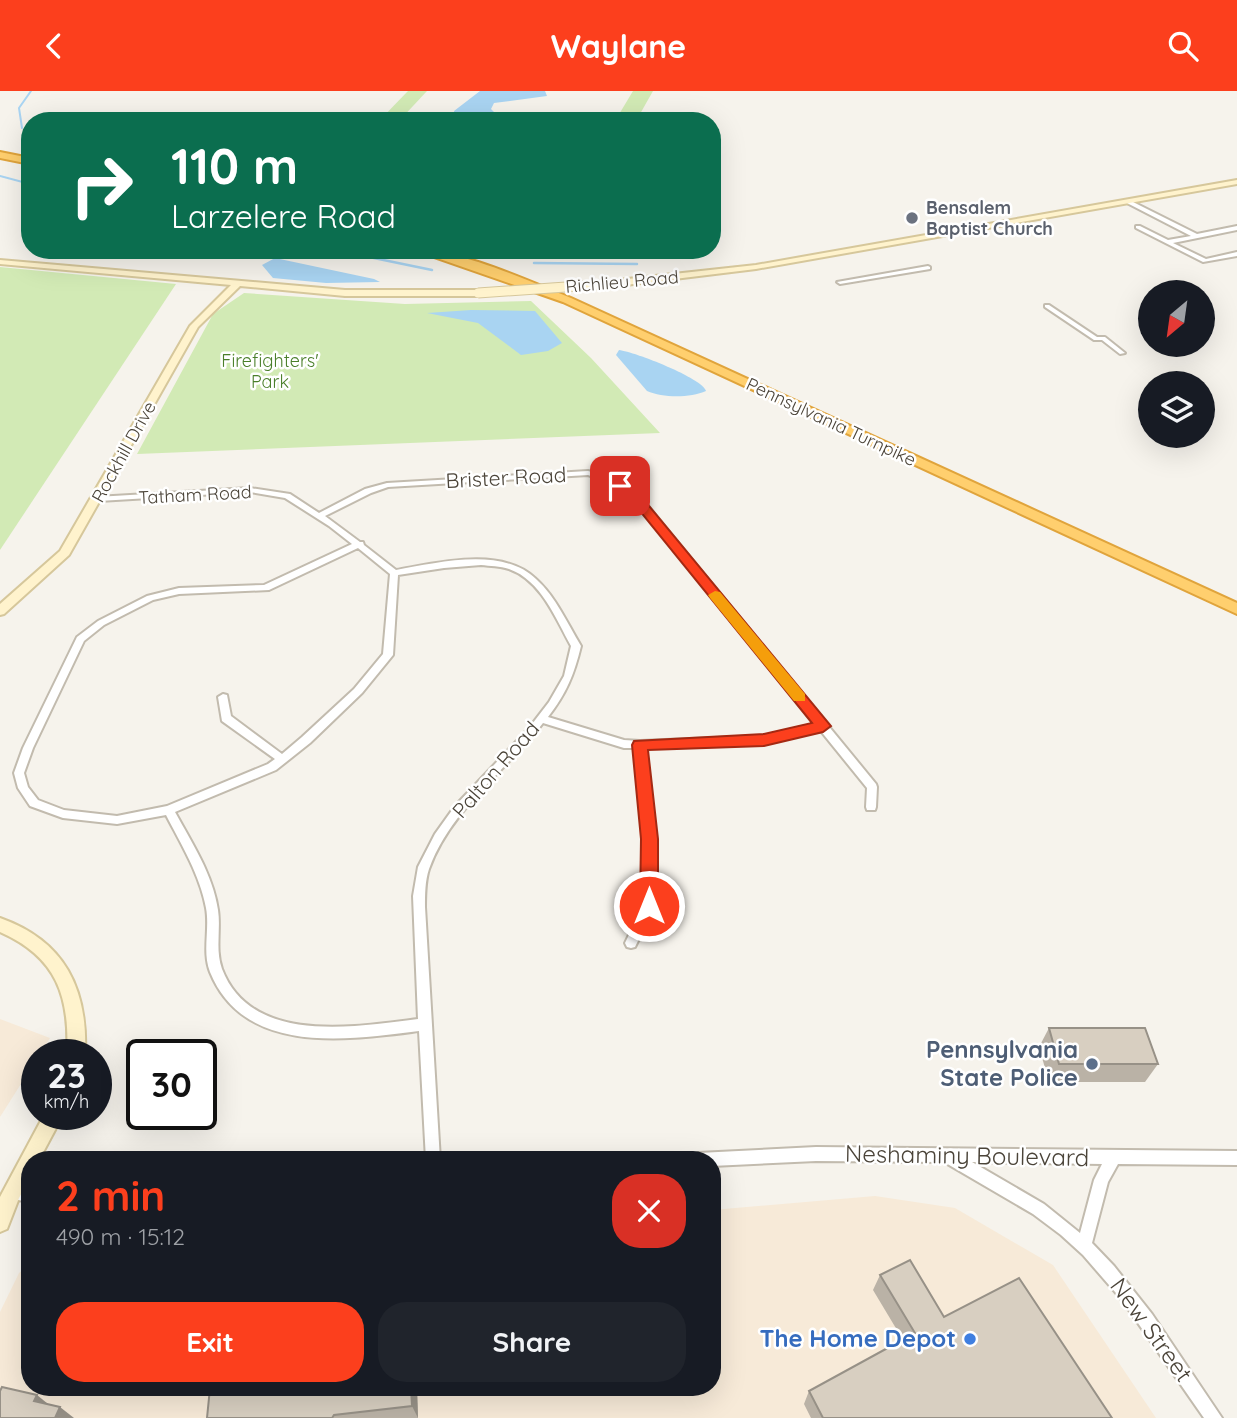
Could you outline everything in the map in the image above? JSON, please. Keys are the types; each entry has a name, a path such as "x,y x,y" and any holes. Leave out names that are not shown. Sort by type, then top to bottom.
{"highway":[{"path":"0,153 21,157"},
{"name":"Pennsylvania Turnpike","path":"448,259 567,300 1237,609"},
{"name":"Pennsylvania Turnpike","path":"466,259 588,303 1237,598"}],"main road":[{"name":"Richlieu Road","path":"0,263 372,295 478,293 745,269 1237,181"},
{"name":"Rockhill Drive","path":"0,611 65,553 99,499 194,326 236,284"},
{"path":"0,925 37,943 64,974 77,1018 76,1039"},
{"path":"35,1151 46,1130"},
{"path":"0,1222 21,1176"}],"street":[{"path":"1129,202 1196,236"},
{"path":"1138,227 1205,261 1237,254"},
{"path":"1167,242 1237,228"},
{"path":"840,282 928,268"},
{"path":"1047,306 1096,339 1103,338 1122,353"},
{"name":"Brister Road","path":"319,516 368,491 387,485 588,473 605,478 636,497 823,726 872,787 872,807"},
{"name":"Tatham Road","path":"99,499 250,491 287,496 360,544 394,573"},
{"path":"360,544 266,588 178,591 150,598 101,623 80,639 28,748 19,773 23,789 34,803 86,818 117,820 169,810 252,776 282,759 358,691 388,655 394,573"},
{"name":"Palton Road","path":"394,573 481,562 526,573 547,598 576,646 568,681 541,719 461,804 423,869 420,907 432,1151"},
{"path":"223,697 226,717 282,759"},
{"path":"541,719 624,744 640,745 764,740 823,726"},
{"path":"631,943 649,906 649,839 640,745"},
{"path":"169,810 209,891 216,969 227,992 248,1014 288,1028 328,1033 425,1024"},
{"name":"Neshaminy Boulevard","path":"721,1158 772,1155 1237,1158"},
{"name":"New Street","path":"947,1156 1047,1215 1084,1245 1116,1282 1214,1418"},
{"path":"1084,1245 1099,1186 1114,1157"}],"shaded area":[{"path":"0,1019 50,1038 21,1039 21,1084 0,1117"},
{"path":"875,1196 955,1208 1053,1265 1156,1418 0,1418 0,1312 21,1271 21,1396 721,1396 721,1209"}],"green space":[{"path":"408,91 427,91 407,112 388,112"},
{"path":"633,91 653,91 641,112 620,112"},
{"path":"0,267 176,284 0,550"},
{"name":"Firefighters' Park","path":"244,293 405,304 531,301 591,358 660,433 137,454 213,314"}],"water":[{"path":"480,91 545,91 547,96 494,103 491,109 494,112 454,111"},
{"path":"273,259 280,259 380,282 326,283 273,278 262,265"},
{"path":"471,310 535,311 562,343 548,351 521,355 478,323 427,313"},
{"path":"619,350 653,360 681,373 693,379 706,391 676,396 647,391 616,355"}],"building":[{"path":"1049,1028 1145,1028 1158,1064 1059,1064"},
{"name":"The Home Depot","path":"910,1260 944,1317 1019,1278 1112,1418 823,1418 809,1391 915,1333 880,1275"},
{"path":"2,1387 21,1391 21,1396 36,1396 34,1401 60,1407 55,1418 0,1418"},
{"path":"209,1396 411,1396 412,1406 334,1415 332,1418 207,1418"}],"waterway":[{"path":"21,121 19,108 31,91"},
{"path":"0,176 21,182"},
{"path":"379,259 432,270"},
{"path":"534,263 637,264"}],"slow traffic":[{"path":"715,595 799,697"}],"place":[{"name":"Bensalem Baptist Church","path":"912,218"},
{"name":"Pennsylvania State Police","path":"1092,1064"},
{"name":"The Home Depot","path":"970,1339"}],"route":[{"path":"620,486 636,497 823,726 764,740 640,745 649,839 649,906"}]}
